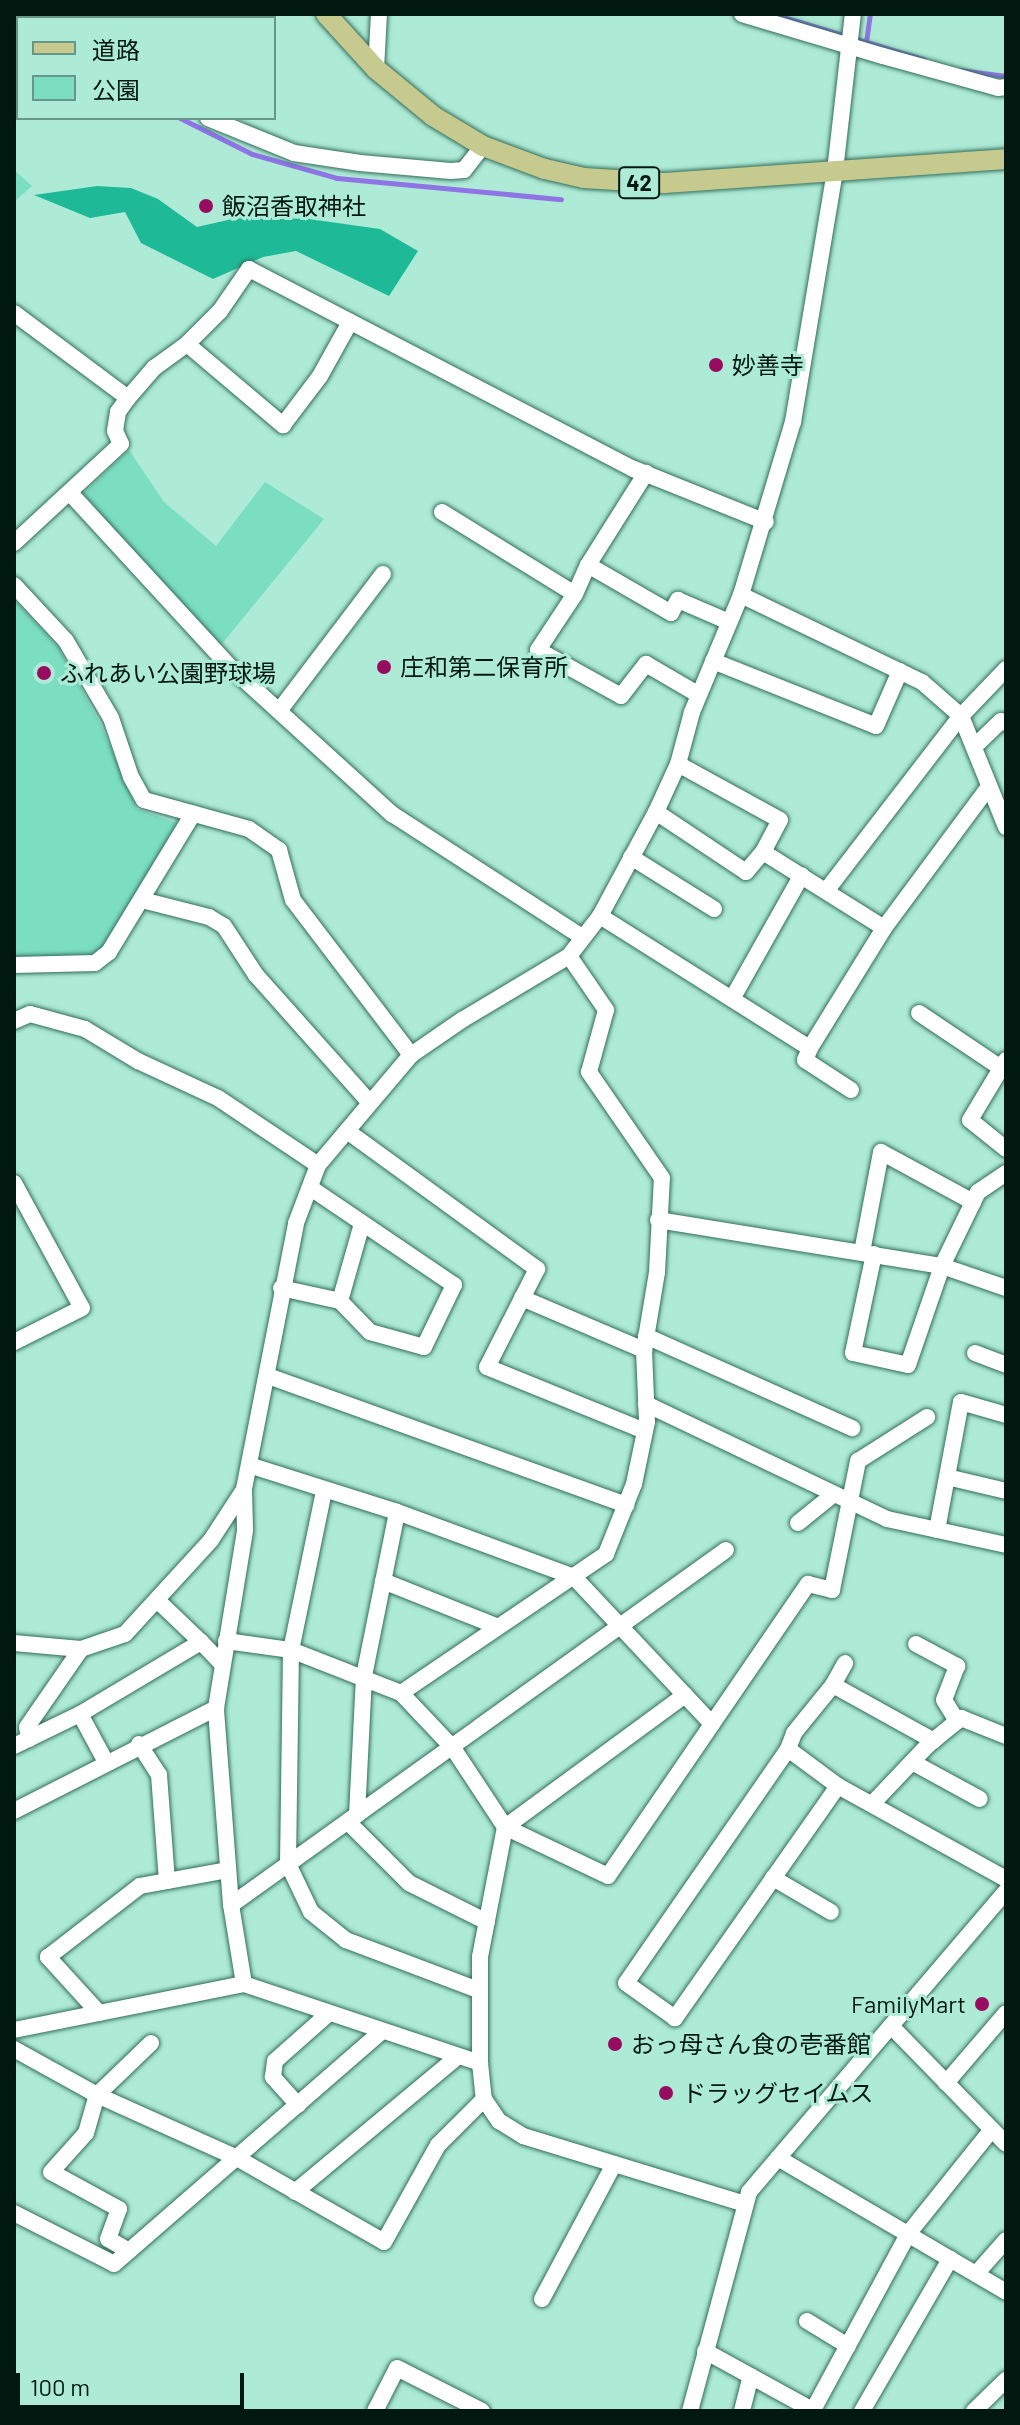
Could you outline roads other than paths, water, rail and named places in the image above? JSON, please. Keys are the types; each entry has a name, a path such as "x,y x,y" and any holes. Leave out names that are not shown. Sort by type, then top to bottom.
{"main road":[{"name":"42","path":"326,14 376,69 433,116 483,146 545,169 627,183 1006,159"}],"street":[{"path":"376,69 379,14"},
{"path":"742,14 998,88 1006,87"},
{"path":"244,1984 231,1905 216,1708 245,1530 244,1489 296,1223 312,1189 318,1165 411,1055 462,1020 569,956 600,916 656,812 678,764 699,695 741,595 766,522 793,422 835,171 852,20"},
{"path":"213,120 294,153 360,163 464,170 476,159 483,146"},
{"path":"14,543 121,444 115,431 118,412 128,398 154,368 187,344 220,311 249,269 646,473 766,522"},
{"path":"14,313 128,398"},
{"path":"187,344 283,425 320,376 350,322"},
{"path":"646,473 588,565 575,594 538,650 621,696 646,664 699,695"},
{"path":"70,493 158,592 279,711 392,814 582,937"},
{"path":"442,512 575,594"},
{"path":"588,565 671,613 678,600 729,622"},
{"path":"279,711 383,574"},
{"path":"14,585 66,641 111,718 144,800 249,829 279,850 293,900 411,1055"},
{"path":"741,595 922,682 961,716 1006,827"},
{"path":"713,661 876,726 900,671"},
{"path":"826,891 961,716 1006,669"},
{"path":"974,747 1001,721 1006,723"},
{"path":"656,812 746,872 763,852 780,820 678,764"},
{"path":"851,1090 805,1060 810,1048 884,928 988,788"},
{"path":"14,965 95,963 109,952 193,814"},
{"path":"763,852 884,928"},
{"path":"631,857 714,909"},
{"path":"732,999 802,875"},
{"path":"142,900 209,917 224,926 256,975 370,1103"},
{"path":"600,916 810,1048"},
{"path":"401,1693 606,1554 626,1505 645,1431 645,1343 657,1272 662,1178 589,1072 606,1010 569,956"},
{"path":"919,1013 1004,1064 970,1120 1006,1149"},
{"path":"14,1021 30,1014 85,1029 138,1061 218,1098 318,1165"},
{"path":"347,1131 532,1262 537,1269 487,1367 645,1431"},
{"path":"973,1202 881,1152 853,1353 908,1365 942,1266 978,1192 1006,1173"},
{"path":"14,1183 82,1308 15,1340"},
{"path":"281,1288 340,1301 370,1332 424,1347 454,1285 312,1189"},
{"path":"658,1220 942,1266 1003,1281"},
{"path":"340,1301 362,1224"},
{"path":"522,1298 645,1343 852,1428"},
{"path":"975,1353 1006,1365"},
{"path":"268,1376 626,1505"},
{"path":"937,1530 961,1402 1006,1415"},
{"path":"646,1404 887,1519 1006,1545"},
{"path":"226,1641 291,1650 401,1693 453,1748 505,1827 608,1876 808,1584 832,1590 858,1461 927,1417"},
{"path":"249,1465 397,1512 574,1577 712,1724"},
{"path":"947,1477 1006,1491"},
{"path":"14,1643 81,1649 125,1634 211,1540 244,1489"},
{"path":"324,1491 291,1650 288,1864 311,1912 346,1940 478,1990"},
{"path":"798,1523 834,1494"},
{"path":"397,1512 364,1676 353,1819 409,1883 487,1922"},
{"path":"231,1905 726,1550"},
{"path":"383,1581 496,1626"},
{"path":"158,1601 221,1663"},
{"path":"22,1742 80,1714 201,1642"},
{"path":"916,1644 957,1666 944,1700 957,1721"},
{"path":"22,1742 27,1727 81,1649"},
{"path":"838,1786 675,2018 626,1983 788,1749 794,1733 833,1685 845,1663"},
{"path":"833,1685 934,1741"},
{"path":"685,1695 505,1827 478,1990 484,2099 499,2121 523,2136 745,2204"},
{"path":"14,1811 139,1744 216,1708"},
{"path":"80,1714 106,1762"},
{"path":"872,1804 912,1762 961,1718 1006,1736"},
{"path":"139,1744 159,1775 167,1881"},
{"path":"788,1749 838,1786 1006,1879"},
{"path":"912,1762 980,1799"},
{"path":"99,2013 48,1957 140,1886 228,1870"},
{"path":"773,1878 831,1912"},
{"path":"690,2411 749,2192 1006,1891"},
{"path":"14,2030 244,1984 480,2063"},
{"path":"298,2105 273,2077 275,2061 329,2013"},
{"path":"946,2083 1006,2013"},
{"path":"892,2027 1006,2144"},
{"path":"14,2213 114,2264 382,2031"},
{"path":"129,2251 108,2239 119,2209 51,2172 86,2133 97,2095 151,2043"},
{"path":"14,2049 97,2095 237,2158 384,2242 438,2145 484,2099"},
{"path":"295,2192 458,2056"},
{"path":"705,2351 751,2376 784,2403 814,2411 908,2234 992,2129"},
{"path":"778,2158 1006,2292"},
{"path":"542,2299 614,2164"},
{"path":"976,2274 1006,2240"},
{"path":"862,2411 950,2259"},
{"path":"807,2321 848,2346"},
{"path":"375,2411 397,2368 482,2411"},
{"path":"742,2411 751,2376"},
{"path":"974,2411 1006,2380"}],"waterway":[{"path":"773,14 923,59"},
{"path":"866,42 870,14"},
{"path":"960,70 1006,76"},
{"path":"184,120 252,154 337,178 561,199"}],"place":[{"name":"飯沼香取神社","path":"206,206"},
{"name":"妙善寺","path":"716,365"},
{"name":"庄和第二保育所","path":"384,667"},
{"name":"ふれあい公園野球場","path":"44,673"},
{"name":"FamilyMart","path":"982,2004"},
{"name":"おっ母さん食の壱番館","path":"615,2044"},
{"name":"ドラッグセイムス","path":"666,2093"}]}
